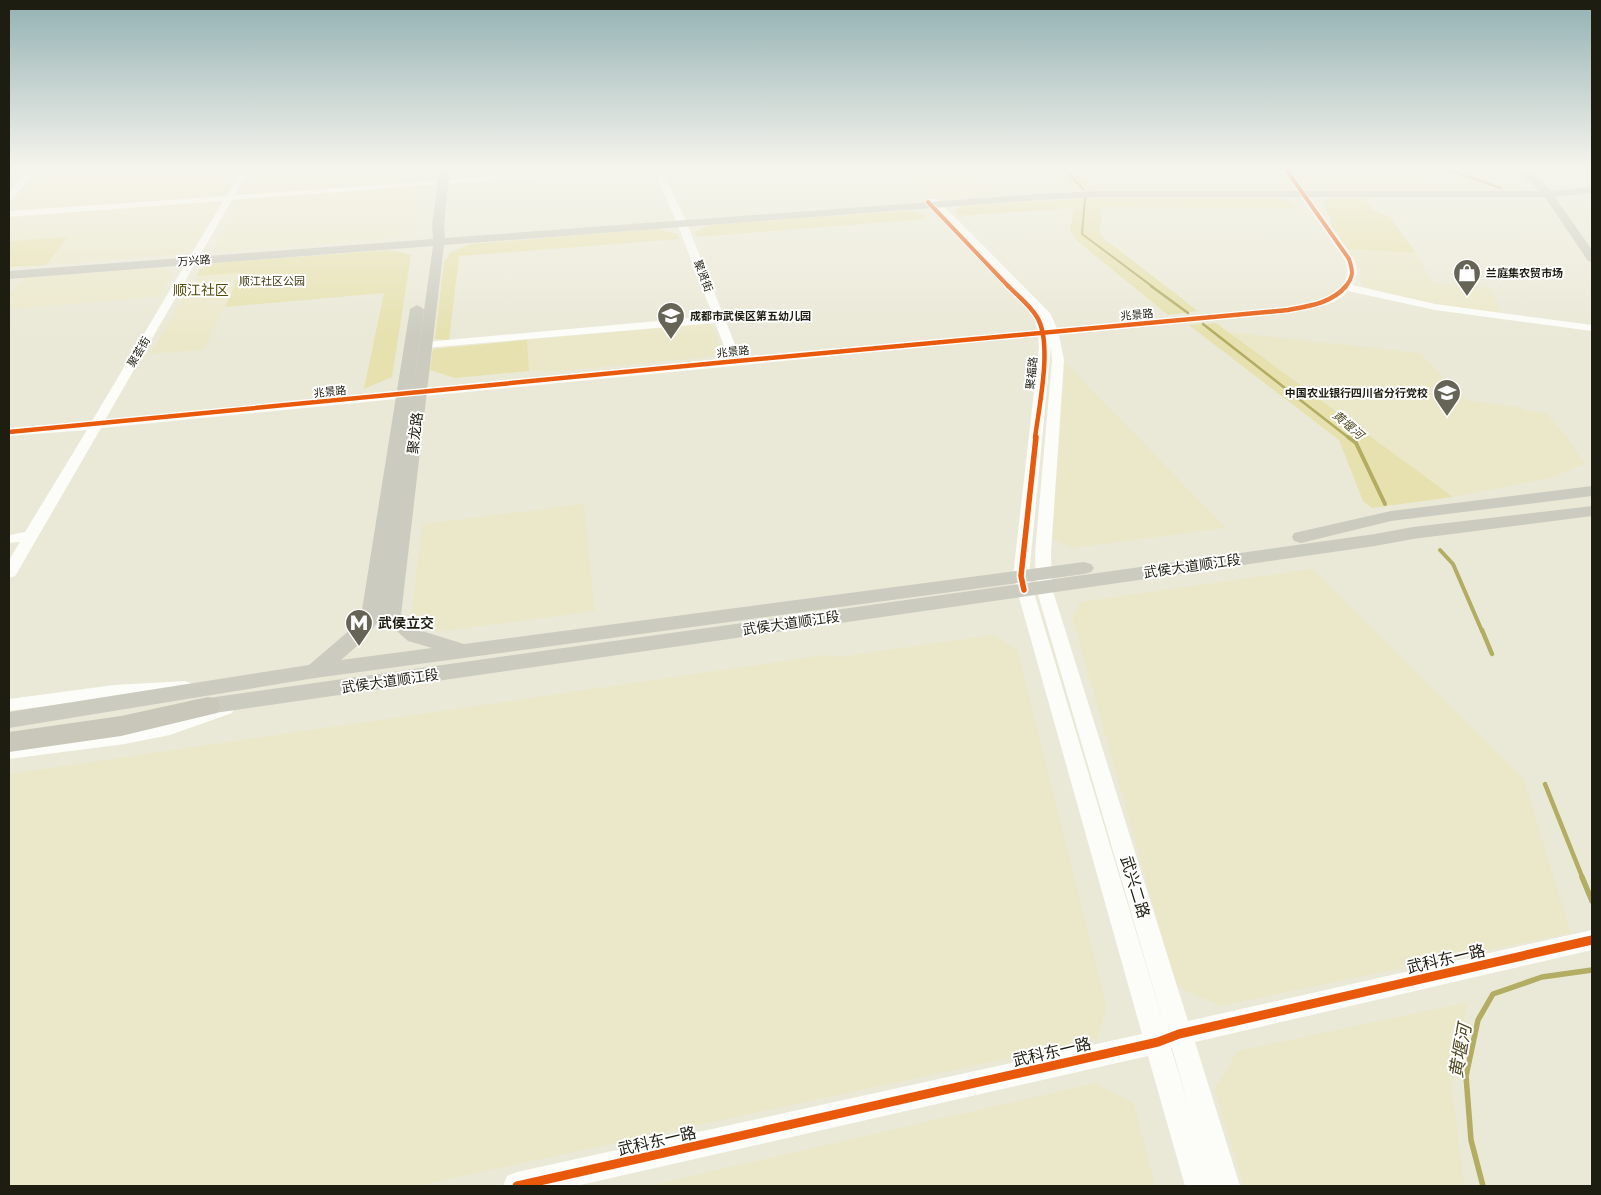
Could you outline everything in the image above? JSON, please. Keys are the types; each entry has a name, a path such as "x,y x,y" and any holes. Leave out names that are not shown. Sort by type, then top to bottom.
{"highway":[{"path":"9,742 121,726 208,697"}],"main road":[{"name":"聚龙路","path":"435,224 426,345 412,391 391,617 415,636 463,651"},
{"name":"万兴路","path":"9,275 659,224"},
{"path":"1571,224 1592,258"},
{"name":"聚龙路","path":"315,671 358,634 371,617 412,391 433,241"},
{"path":"9,271 195,259"},
{"path":"1572,506 1592,483"},
{"path":"1572,506 1592,491"},
{"path":"1572,506 1592,501"},
{"name":"武侯大道顺江段","path":"1033,582 1302,537 1572,506"},
{"name":"武侯大道顺江段","path":"9,733 208,697 315,671 463,651 898,600 1375,540 1572,506"},
{"path":"1375,540 1424,544 1592,524"},
{"name":"武侯大道顺江段","path":"9,720 208,697 243,702 898,600"}],"street":[{"name":"聚荟街","path":"9,573 215,224"},
{"name":"聚贤街","path":"683,224 734,357"},
{"path":"951,224 1036,315 1057,347 1058,360 1033,582 1036,628 1169,1038 1226,1186"},
{"name":"兆景路","path":"412,391 1048,331 1287,306 1328,294 1333,291 1342,279 1344,273 1341,259 1318,224"},
{"path":"1322,224 1349,259 1353,272 1351,280 1345,287 1435,307 1592,328"},
{"name":"兆景路","path":"9,432 734,357 1288,310 1314,305 1332,298 1345,287"},
{"path":"426,345 719,319"},
{"name":"聚福路","path":"1033,582 1045,347 1048,331"},
{"name":"兆景路","path":"9,427 97,423"},
{"path":"9,539 32,536"},
{"path":"9,704 114,691 184,687 208,697"},
{"path":"9,752 152,732 188,722 243,702"},
{"name":"武科东一路","path":"517,1186 1592,940"},
{"path":"1169,1038 1199,1186"}],"shaded area":[{"path":"9,224 208,224 193,249 173,255 46,265 68,237 9,241"},
{"path":"228,224 415,224 414,230 392,239 225,251 215,248"},
{"path":"1348,249 1416,253 1432,282 1492,288 1502,314 1442,307 1372,291 1362,284 1360,267"},
{"path":"158,268 174,272 160,296 9,310 9,295 23,278"},
{"path":"240,273 204,350 150,354 196,276"},
{"path":"711,323 721,350 709,357 557,371 529,371 527,340"},
{"name":"中国农业银行四川省分行党校","path":"1228,332 1420,353 1468,401 1521,407 1524,410 1546,413 1567,437 1585,464 1554,477 1453,497"},
{"path":"1065,362 1226,528 1072,548 1052,538"},
{"path":"584,504 595,611 438,632 411,617 422,524"},
{"path":"1313,569 1524,779 1571,933 1220,1006 1176,986 1072,617 1080,602"},
{"path":"993,635 1018,650 1107,1006 1098,1039 416,1186 9,1186 9,774 825,655 839,657"},
{"path":"1468,1002 1452,1088 1464,1179 1467,1186 1244,1186 1214,1090 1237,1051"},
{"path":"1095,1083 1134,1103 1155,1186 648,1186"}],"green space":[{"path":"866,224 696,237 695,232 709,225"},
{"path":"1071,224 1101,224 1100,232 1103,238 1198,311 1168,315 1075,239 1070,230"},
{"path":"1332,224 1395,224 1416,253 1348,249"},
{"path":"657,229 677,234 680,239 459,256 449,340 435,339 444,261 448,258 449,253 470,244"},
{"path":"68,237 46,265 9,267 9,241"},
{"name":"顺江社区公园","path":"391,250 411,255 392,377 364,389 384,293 225,307 240,273 196,276 200,269 216,263"},
{"path":"1216,323 1453,497 1372,508 1363,501 1339,440 1189,325"},
{"path":"527,340 529,371 455,378 430,370 433,349"}],"waterway":[{"name":"黄堰河","path":"1083,224 1082,234 1153,287"},
{"name":"黄堰河","path":"1151,286 1188,313"},
{"name":"黄堰河","path":"1203,324 1349,438"},
{"name":"黄堰河","path":"1348,437 1356,443 1385,504"},
{"name":"黄堰河","path":"1440,550 1453,564 1482,631"},
{"name":"黄堰河","path":"1482,630 1492,654"},
{"name":"黄堰河","path":"1545,784 1583,879"},
{"name":"黄堰河","path":"1582,877 1592,901"},
{"name":"黄堰河","path":"1483,1186 1471,1140 1466,1076 1478,1020 1493,994 1542,977 1592,970"}],"cycle path":[{"path":"949,224 1036,315 1043,329 1045,347 1021,576 1024,590"},
{"path":"9,432 737,361 1288,310 1314,305 1332,298 1341,292 1351,280 1353,272 1349,259 1324,224"},
{"path":"517,1186 1158,1042 1179,1034 1592,940"}],"place":[{"name":"兰庭集农贸市场","path":"1467,297"},
{"name":"成都市武侯区第五幼儿园","path":"671,340"},
{"name":"中国农业银行四川省分行党校","path":"1447,417"},
{"name":"武侯立交","path":"359,647"}],"district":[{"name":"顺江社区","path":"201,290"}]}
